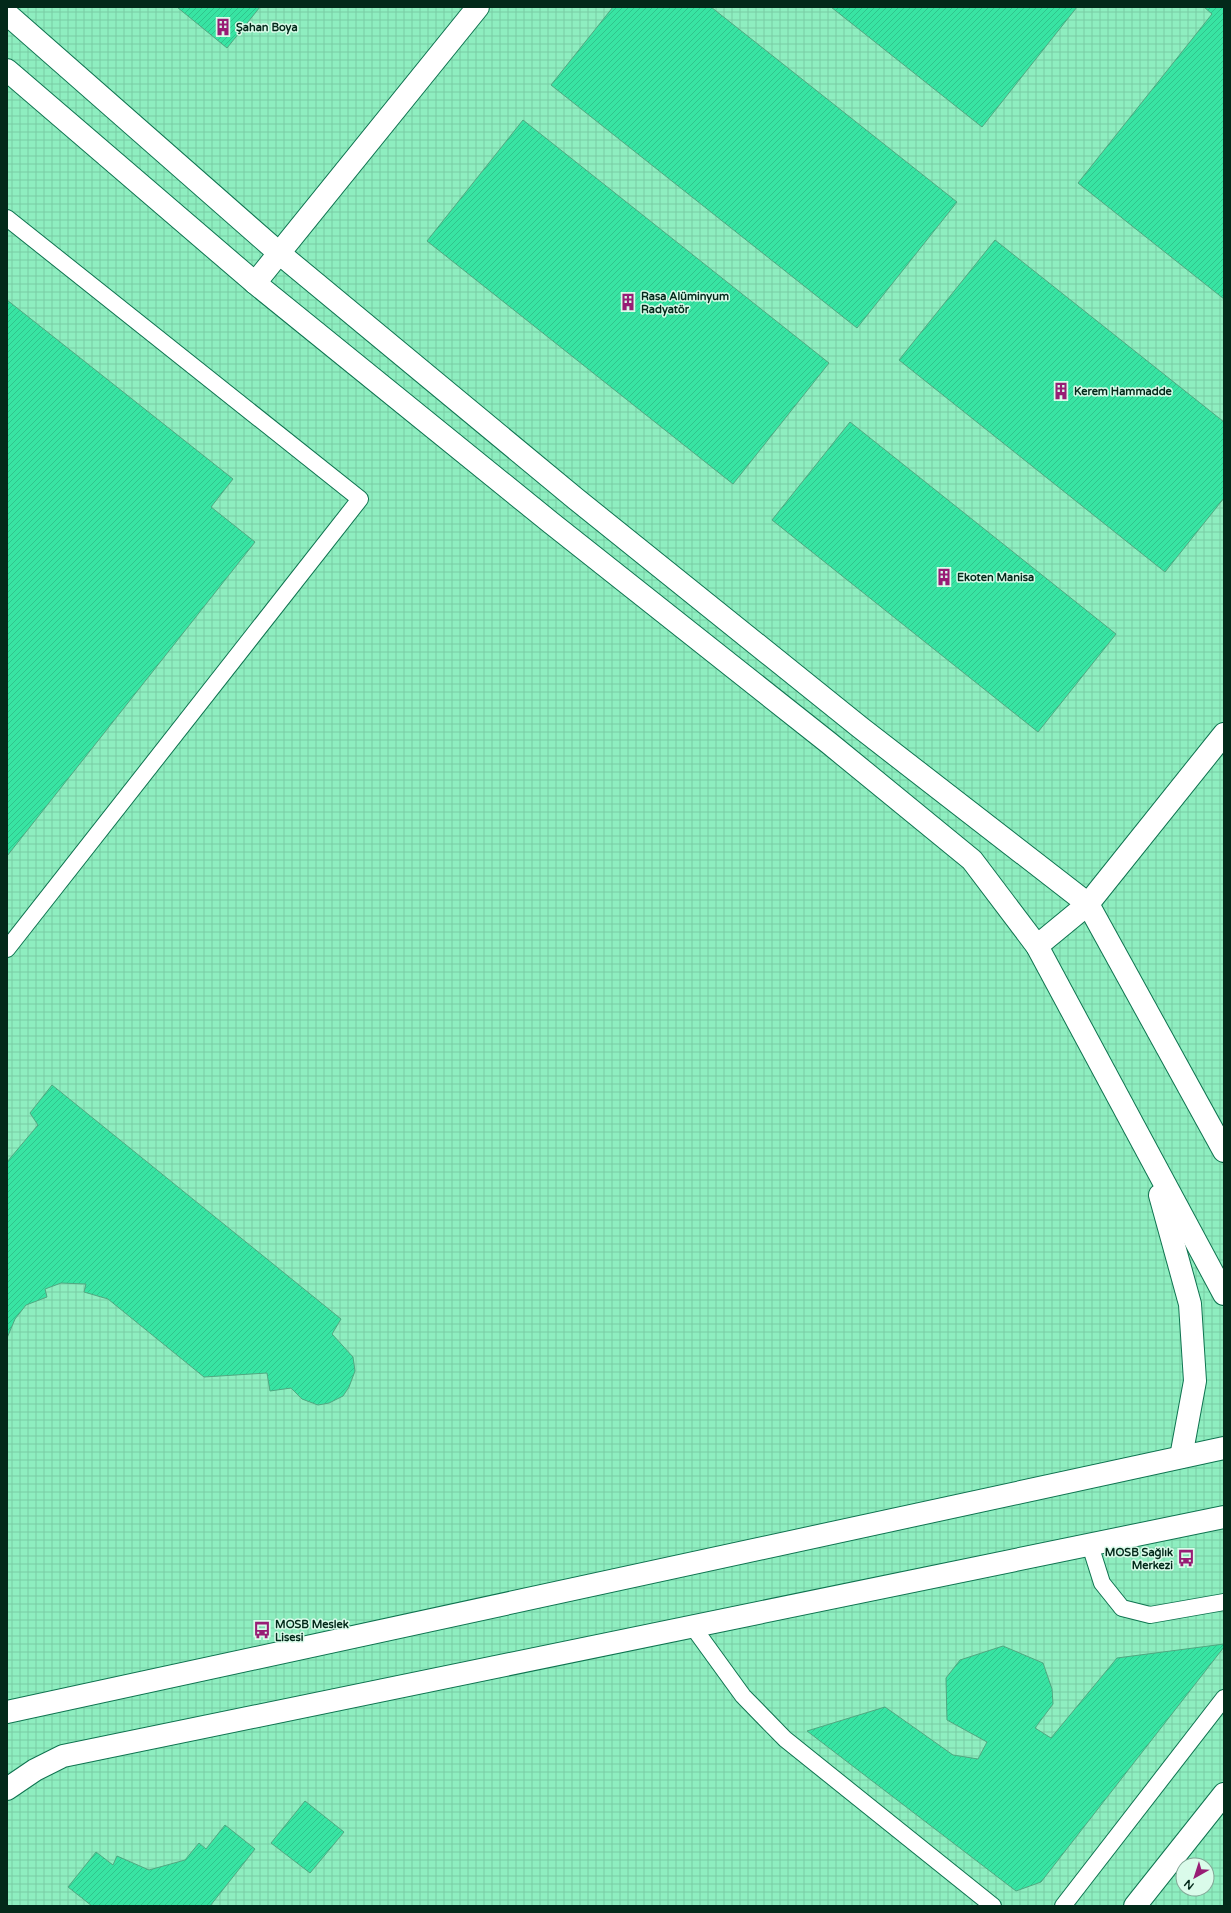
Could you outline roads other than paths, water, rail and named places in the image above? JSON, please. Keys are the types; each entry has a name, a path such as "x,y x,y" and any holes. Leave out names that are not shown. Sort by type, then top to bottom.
{"street":[{"path":"255,283 478,7"},
{"path":"7,14 279,253 576,499 842,714 1088,904 1224,1151"},
{"path":"7,70 255,283 550,522 823,738 972,860 1037,946 1149,1158 1224,1294"},
{"path":"1037,946 1088,904 1224,734"},
{"path":"1149,1158 1190,1304 1195,1380 1181,1457"},
{"path":"7,1712 1224,1448"},
{"path":"7,1789 35,1770 63,1756 1224,1517"},
{"path":"1135,1906 1224,1794"}],"lane":[{"path":"7,218 360,499 7,949"},
{"path":"1090,1545 1102,1583 1122,1608 1150,1616 1224,1602"},
{"path":"693,1627 743,1696 785,1739 993,1906"},
{"path":"1063,1906 1224,1698"}],"place":[{"name":"Şahan Boya","path":"223,27"},
{"name":"Rasa Alüminyum Radyatör","path":"628,302"},
{"name":"Kerem Hammadde","path":"1061,391"},
{"name":"Ekoten Manisa","path":"944,577"},
{"name":"MOSB Sağlık Merkezi","path":"1186,1558"},
{"name":"MOSB Meslek Lisesi","path":"262,1630"}]}
